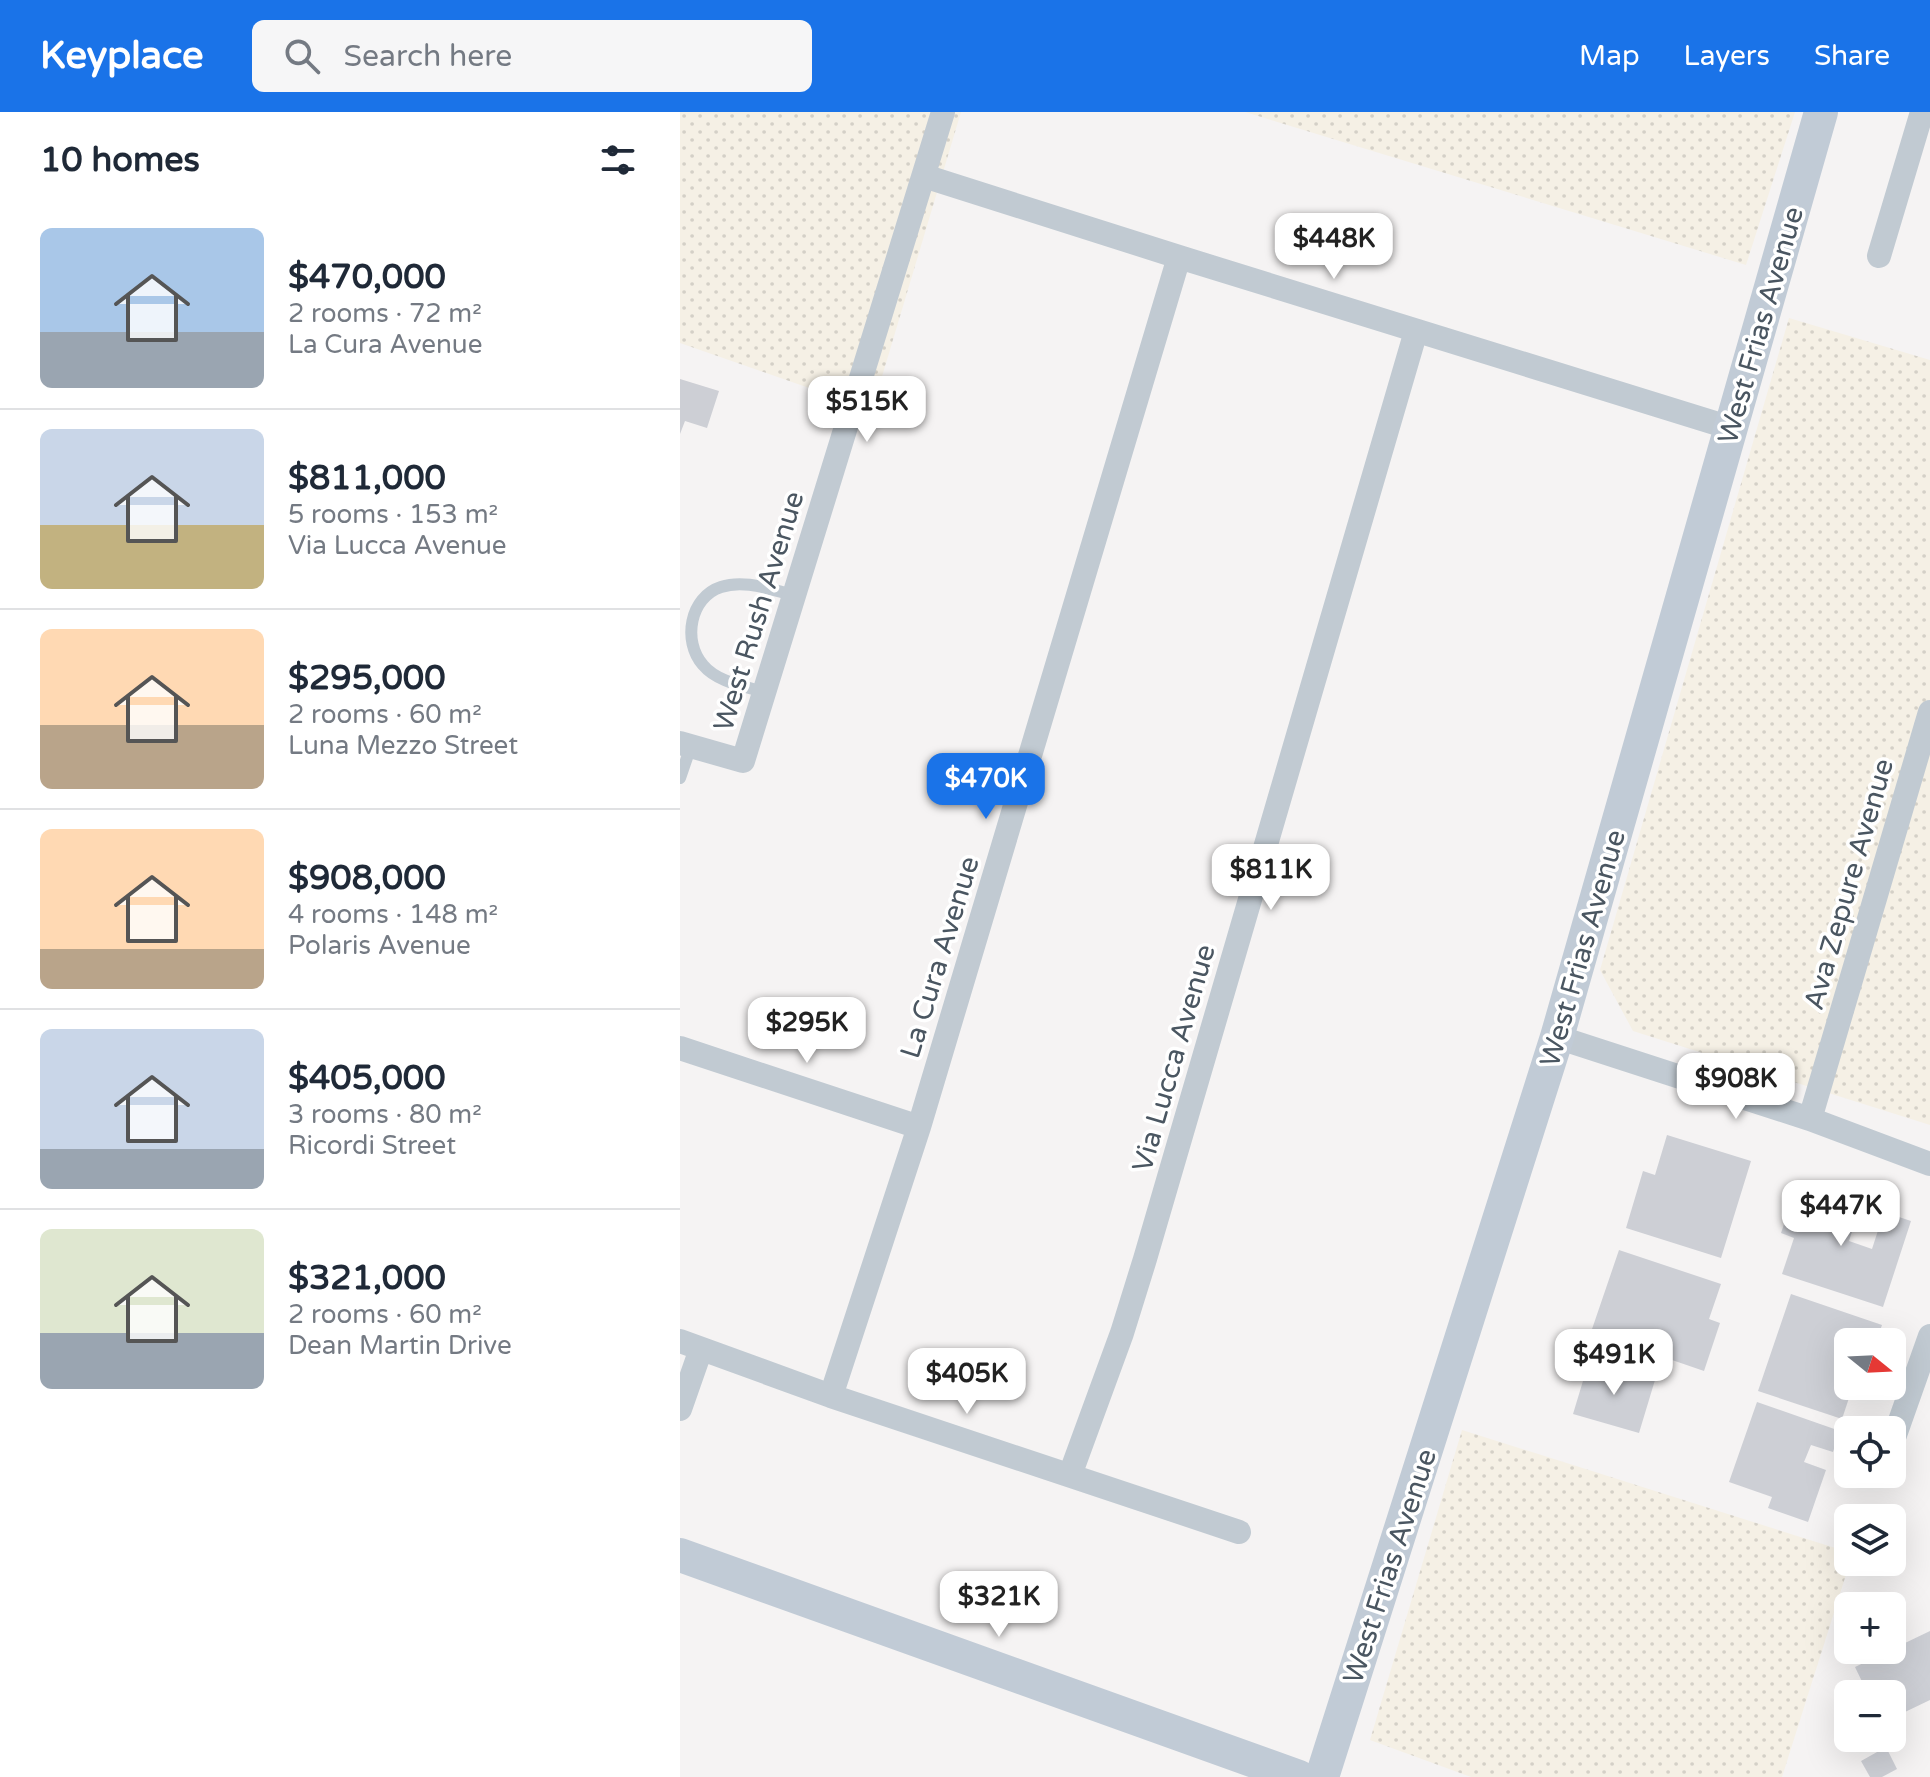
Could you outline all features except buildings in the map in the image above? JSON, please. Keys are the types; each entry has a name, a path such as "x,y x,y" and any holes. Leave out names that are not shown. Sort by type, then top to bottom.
{"street":[{"name":"West Rush Avenue","path":"686,745 743,761 943,112"},
{"name":"West Frias Avenue","path":"1322,1777 1557,1037 1821,112"},
{"path":"1879,256 1921,150 1922,112"},
{"path":"924,176 1731,428"},
{"name":"La Cura Avenue","path":"831,1396 919,1127 1179,257"},
{"name":"Via Lucca Avenue","path":"1070,1475 1122,1333 1145,1259 1416,331"},
{"name":"Ava Zepure Avenue","path":"1810,1119 1930,712"},
{"path":"1557,1037 1810,1119 1930,1164"},
{"path":"680,1048 919,1127"},
{"path":"1902,1416 1930,1336"},
{"path":"680,1409 690,1345 831,1396 1239,1532"},
{"path":"680,1555 1299,1777"}],"lane":[{"path":"764,692 723,679 701,663 690,633 693,614 703,599 720,587 744,584 794,595"},
{"path":"680,778 686,745"}],"sand":[{"path":"680,112 961,112 872,410 680,343"},
{"path":"1245,112 1795,112 1746,265"},
{"path":"1789,318 1930,360 1930,1125 1633,1031 1600,970"},
{"path":"1462,1430 1834,1548 1834,1576 1846,1576 1841,1592 1834,1592 1834,1613 1782,1777 1471,1777 1370,1740"}]}
